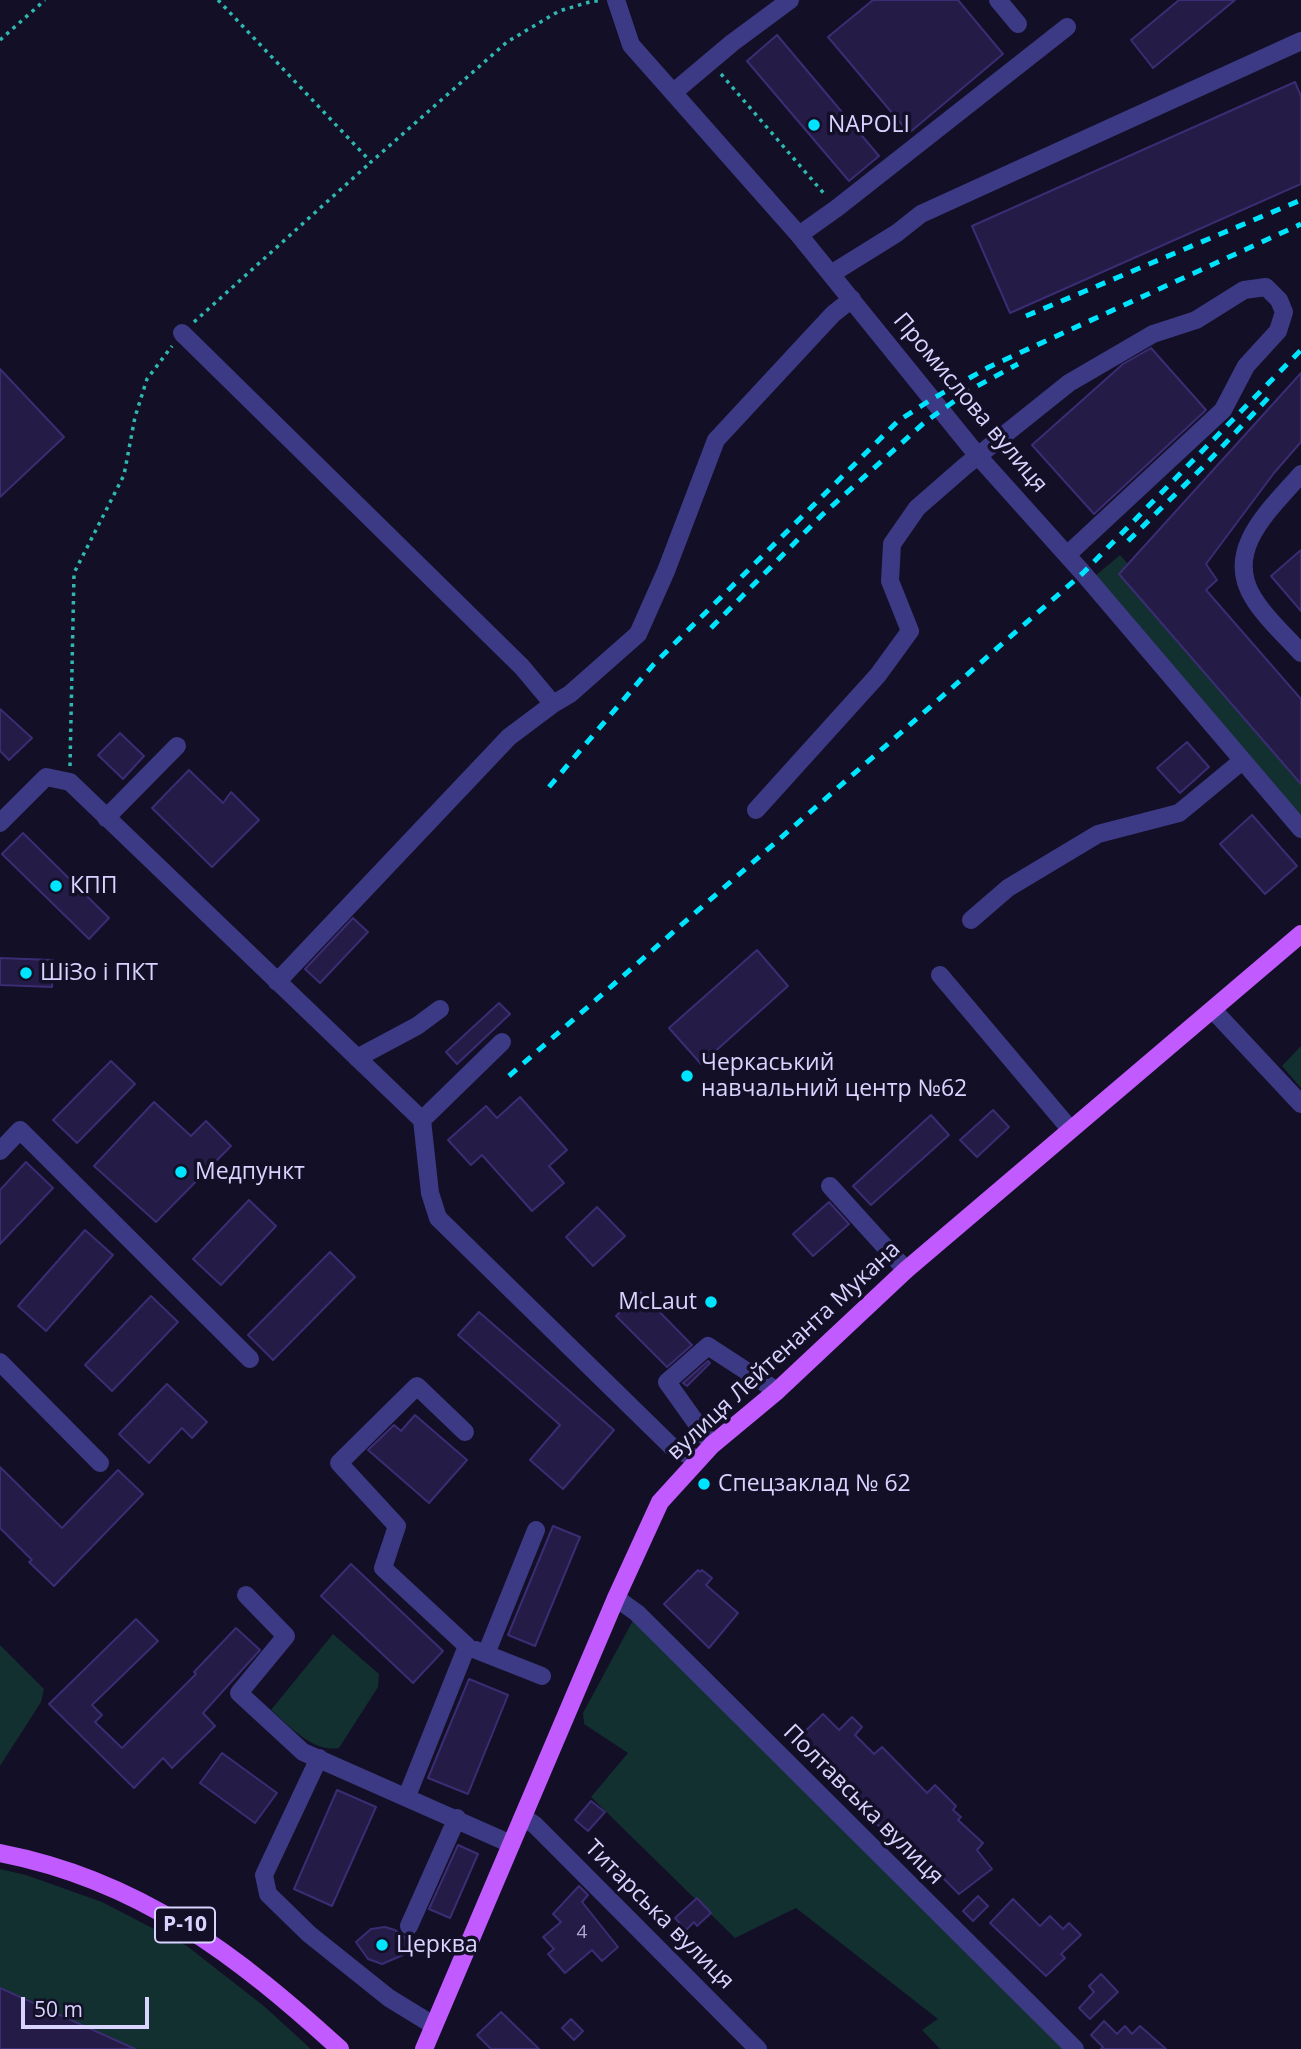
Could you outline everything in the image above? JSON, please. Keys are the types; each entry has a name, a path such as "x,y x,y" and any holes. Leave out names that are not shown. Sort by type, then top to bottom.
{"main road":[{"name":"вулиця Лейтенанта Мукана","path":"424,2049 616,1598 660,1502 712,1445 777,1391 906,1270 1301,934"},
{"name":"Р-10","path":"0,1853 86,1878 164,1912 278,1992 340,2049"}],"street":[{"path":"675,92 710,61 790,0"},
{"path":"998,0 1018,24"},
{"name":"Промислова вулиця","path":"616,2 632,45 799,235 978,456 1067,555 1301,829"},
{"path":"799,235 1067,27"},
{"path":"831,274 897,233 922,214 1301,41"},
{"path":"756,810 878,675 910,631 890,581 892,544 917,508 1069,383 1153,334 1196,320 1244,290 1266,287 1279,300 1284,312 1278,331 1246,366 1223,410 1067,555"},
{"path":"277,982 509,737 570,694 638,634 666,571 716,440 833,314 852,299"},
{"path":"182,333 522,667 553,704"},
{"path":"1301,474 1254,528 1244,555 1243,578 1254,600 1301,653"},
{"path":"106,818 177,746"},
{"path":"971,920 1008,888 1098,834 1179,813 1242,761"},
{"path":"4,819 46,777 70,782 422,1120 430,1194 438,1219 671,1446 698,1460"},
{"path":"940,975 1070,1129"},
{"path":"357,1058 417,1026 440,1009"},
{"path":"1213,1010 1301,1104"},
{"path":"422,1120 502,1042"},
{"path":"0,1151 20,1130 250,1359"},
{"path":"830,1186 906,1270"},
{"path":"712,1445 667,1382 708,1346 777,1391"},
{"path":"0,1362 100,1464"},
{"path":"465,1432 417,1386 339,1464 397,1527 383,1568 467,1646 542,1676"},
{"path":"486,1654 536,1530"},
{"path":"246,1595 286,1636 239,1693 303,1752 511,1844"},
{"name":"Полтавська вулиця","path":"616,1598 637,1613 1075,2049"},
{"path":"407,1796 467,1646"},
{"path":"320,1758 264,1875 268,1894 309,1934 389,1998 433,2025"},
{"name":"Титарська вулиця","path":"523,1817 535,1825 758,2049"},
{"path":"409,1926 457,1818"}],"path":[{"path":"0,40 45,0"},
{"path":"218,0 371,162"},
{"path":"70,782 74,573 124,475 135,417 147,379 182,333 507,43 559,11 593,1 616,2"},
{"path":"710,61 837,208"}],"green space":[{"path":"1120,555 1129,565 1119,574 1301,784 1301,817 1095,576"},
{"path":"1301,1046 1301,1088 1282,1066"},
{"path":"637,1613 1075,2049 940,2049 922,2030 938,2019 796,1908 735,1938 591,1797 628,1753 584,1724 583,1713"},
{"path":"333,1634 379,1674 378,1687 339,1748 320,1746 302,1737 271,1710"},
{"path":"0,1645 44,1689 41,1702 0,1766"},
{"path":"0,1869 26,1875 102,1902 187,1946 265,2007 311,2049 136,2049 0,1988"}],"building":[{"path":"873,0 958,0 1003,54 909,133 828,37"},
{"path":"1179,0 1235,0 1153,68 1131,40"},
{"path":"777,35 879,156 849,181 747,61"},
{"path":"1295,82 1301,96 1301,184 1010,313 972,226"},
{"path":"1151,348 1206,410 1094,514 1032,445 1123,364"},
{"path":"0,369 64,437 0,497"},
{"path":"1301,373 1301,442 1274,473 1206,564 1217,580 1206,590 1301,699 1301,784 1119,574"},
{"path":"1301,550 1301,611 1271,576"},
{"path":"0,709 32,738 9,760 0,751"},
{"path":"120,733 144,756 123,779 98,755"},
{"path":"1187,742 1209,767 1180,793 1157,768"},
{"path":"189,770 223,803 231,792 259,820 212,867 152,808"},
{"path":"1252,815 1297,866 1265,894 1220,844"},
{"name":"КПП","path":"23,833 109,918 89,939 2,854"},
{"path":"353,918 368,932 320,983 305,969"},
{"path":"757,950 788,986 701,1064 669,1028"},
{"name":"ШіЗо і ПКТ","path":"0,958 53,960 52,987 0,985"},
{"path":"499,1003 510,1014 457,1064 446,1052"},
{"path":"111,1061 135,1084 77,1143 53,1120"},
{"path":"520,1097 567,1150 549,1166 564,1183 532,1211 482,1155 471,1165 448,1140 486,1106 497,1118"},
{"path":"154,1102 191,1136 206,1121 231,1146 156,1222 94,1166"},
{"path":"993,1110 1009,1127 977,1157 960,1140"},
{"path":"931,1115 949,1135 871,1205 853,1186"},
{"path":"26,1162 53,1188 0,1244 0,1190"},
{"path":"249,1200 276,1226 221,1285 193,1259"},
{"path":"829,1202 849,1224 813,1256 793,1234"},
{"path":"597,1207 625,1236 593,1266 566,1237"},
{"path":"85,1230 113,1255 46,1331 18,1306"},
{"path":"330,1252 355,1277 273,1360 248,1335"},
{"path":"640,1292 692,1345 667,1367 616,1316"},
{"path":"151,1296 178,1322 112,1391 85,1365"},
{"path":"479,1312 614,1430 563,1489 530,1460 560,1425 458,1335"},
{"path":"708,1361 710,1363 687,1386 683,1383"},
{"path":"167,1384 207,1422 192,1438 182,1428 149,1463 119,1434"},
{"path":"415,1415 467,1460 429,1503 368,1450 394,1425 401,1431"},
{"path":"0,1467 62,1528 118,1470 143,1494 54,1586 0,1528"},
{"path":"553,1526 580,1537 535,1646 508,1635"},
{"path":"351,1564 443,1651 413,1683 321,1596"},
{"path":"698,1570 712,1578 706,1585 738,1613 709,1648 664,1604"},
{"path":"136,1619 158,1641 92,1705 102,1715 95,1722 122,1748 196,1674 194,1672 236,1628 260,1650 203,1713 215,1726 172,1768 163,1758 134,1788 49,1704"},
{"path":"469,1679 508,1695 468,1794 428,1778"},
{"path":"823,1714 839,1730 852,1717 862,1727 855,1735 874,1754 882,1747 927,1793 935,1785 956,1806 953,1810 961,1817 958,1820 983,1843 977,1850 992,1869 959,1894 936,1871 930,1877 918,1864 921,1860 901,1840 897,1844 838,1790 822,1772 826,1767 797,1739"},
{"path":"222,1753 277,1793 255,1823 200,1783"},
{"path":"337,1790 376,1807 332,1906 294,1889"},
{"path":"591,1801 605,1812 588,1831 575,1820"},
{"path":"458,1845 478,1854 450,1918 429,1909"},
{"path":"579,1886 588,1895 582,1902 618,1947 602,1961 592,1950 565,1973 548,1954 554,1949 543,1937 561,1922 553,1914"},
{"path":"978,1896 988,1906 973,1921 963,1911"},
{"path":"697,1898 711,1913 697,1926 694,1922 686,1930 675,1918"},
{"path":"1013,1899 1040,1926 1050,1916 1063,1929 1069,1923 1081,1935 1061,1954 1065,1958 1046,1976 990,1923"},
{"name":"Церква","path":"385,1927 405,1937 408,1946 403,1955 382,1964 368,1959 356,1942 371,1929"},
{"path":"1101,1974 1118,1992 1090,2019 1079,2008 1094,1992 1089,1986"},
{"path":"0,1988 135,2049 0,2049"},
{"path":"501,2012 539,2049 491,2049 477,2035"},
{"path":"571,2019 583,2031 574,2040 562,2028"},
{"path":"1104,2021 1117,2034 1125,2026 1132,2034 1140,2026 1166,2049 1101,2049 1103,2047 1091,2035"}],"railway":[{"path":"1026,316 1301,200"},
{"path":"549,787 654,664 898,421 989,367 1301,224"},
{"path":"509,1076 1083,573 1301,350"},
{"path":"711,628 822,515 925,422 970,390 1018,364"},
{"path":"1128,541 1269,397"}],"place":[{"name":"NAPOLI","path":"814,125"},
{"name":"КПП","path":"56,886"},
{"name":"ШіЗо і ПКТ","path":"26,973"},
{"name":"Черкаський навчальний центр №62","path":"687,1076"},
{"name":"Медпункт","path":"181,1172"},
{"name":"McLaut","path":"711,1302"},
{"name":"Спецзаклад № 62","path":"704,1484"},
{"name":"Церква","path":"382,1945"}]}
